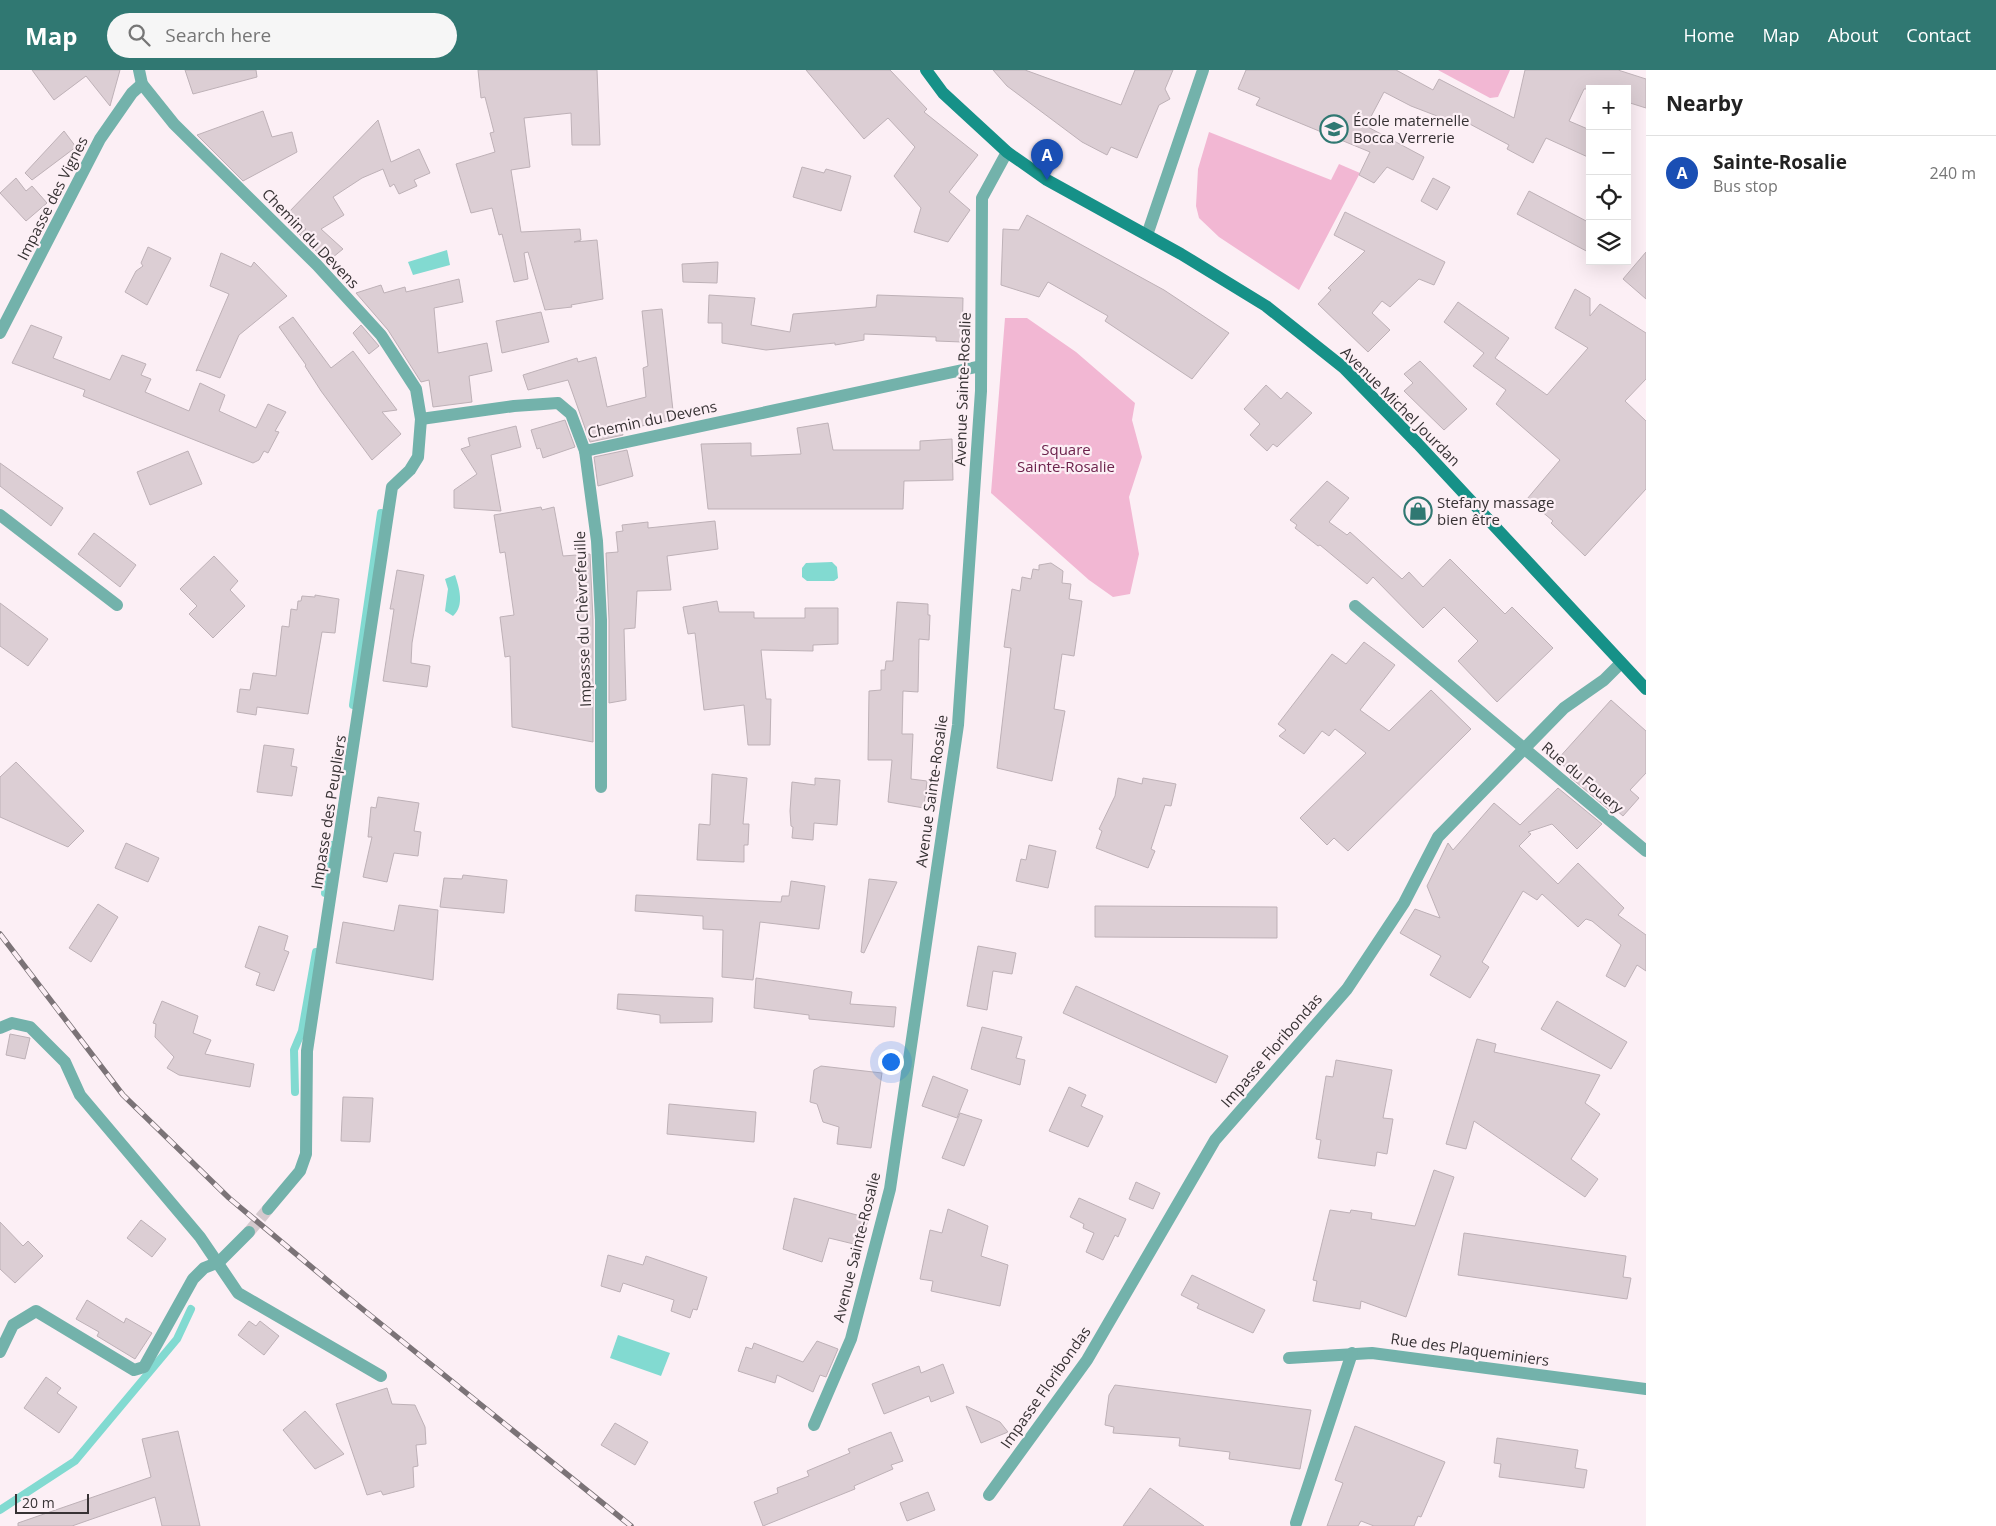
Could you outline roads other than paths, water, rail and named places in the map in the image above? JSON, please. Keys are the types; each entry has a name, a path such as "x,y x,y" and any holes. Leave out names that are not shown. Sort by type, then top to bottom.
{"street":[{"name":"Chemin du Devens","path":"139,70 142,84 174,124 317,265 381,335 416,389 421,419 514,406 558,403 571,414 585,451 981,366"},
{"name":"Avenue Michel Jourdan","path":"926,70 943,94 1006,152 1047,180 1147,235 1266,306 1344,368 1418,444 1646,689"},
{"path":"1147,235 1203,70"},
{"name":"Impasse des Vignes","path":"0,333 100,139 132,93 142,84"},
{"name":"Avenue Sainte-Rosalie","path":"814,1425 851,1338 890,1189 958,725 981,366 982,198 1006,152"},
{"name":"Impasse des Peupliers","path":"268,1209 300,1171 306,1154 307,1051 392,487 410,470 418,457 421,419"},
{"name":"Impasse du Chèvrefeuille","path":"585,451 597,541 601,620 601,787"},
{"path":"0,515 117,605"},
{"name":"Rue du Fouery","path":"1355,606 1646,851"},
{"name":"Impasse Floribondas","path":"989,1495 1087,1360 1215,1140 1347,989 1404,903 1438,837 1564,708 1604,680 1621,663"},
{"path":"0,1028 12,1023 30,1027 65,1062 80,1096 219,1262 238,1293 381,1376"},
{"path":"0,1352 13,1325 36,1311 134,1370 144,1367 192,1279 204,1268 219,1262 249,1232"},
{"path":"1296,1523 1352,1353"},
{"name":"Rue des Plaqueminiers","path":"1289,1358 1372,1353 1646,1389"}],"waterway":[{"path":"353,705 381,513"},
{"path":"325,893 332,845"},
{"path":"295,1092 294,1050 302,1031 316,952"},
{"path":"0,1510 75,1461 177,1339 191,1309"}],"tunnel":[{"path":"249,1232 268,1209"}],"railway":[{"path":"0,934 123,1095 229,1198 345,1295 631,1526"}],"place":[{"name":"École maternelle Bocca Verrerie","path":"1334,129"},
{"name":"Sainte-Rosalie","path":"1047,180"},
{"name":"Stefany massage bien être","path":"1418,511"}],"park label":[{"name":"Square Sainte-Rosalie","path":"1066,458"}]}
